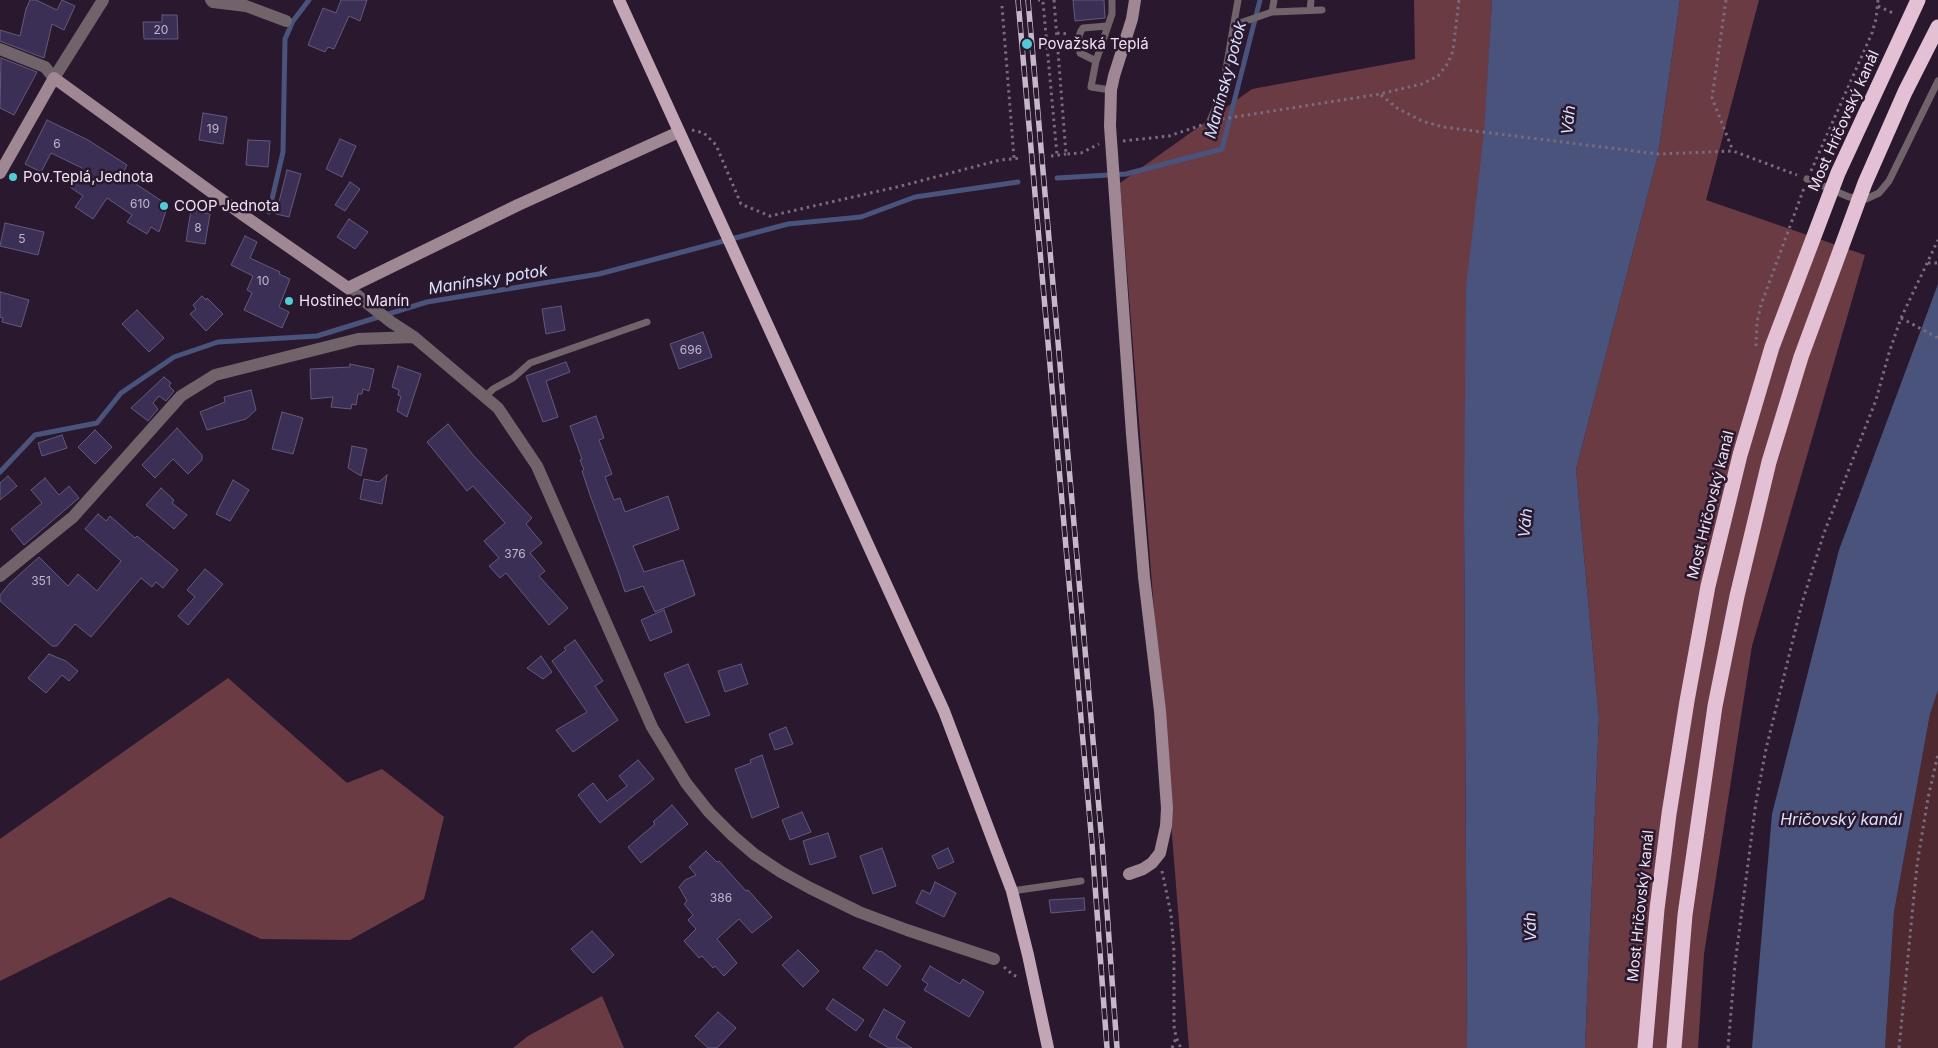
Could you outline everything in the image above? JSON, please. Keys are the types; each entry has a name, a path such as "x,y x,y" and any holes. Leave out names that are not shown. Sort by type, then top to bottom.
{"highway":[{"name":"Most Hričovský kanál","path":"1645,1048 1664,852 1687,701 1708,586 1740,455 1772,347 1831,190 1879,81 1918,0"},
{"path":"1674,1048 1685,914 1715,706 1736,596 1769,462 1801,357 1865,183 1905,92 1938,27"}],"main road":[{"path":"619,0 944,711 1012,891 1048,1048"}],"street":[{"path":"0,173 54,78 103,0"},
{"path":"211,0 213,2 246,6 286,22"},
{"path":"1129,874 1143,869 1152,863 1160,853 1166,826 1160,711 1144,577 1111,141 1111,90 1116,66 1132,19 1135,0"},
{"path":"0,49 45,68 54,78 414,337 498,408 537,466 652,727 686,783 709,812 732,835 754,854 781,872 867,915 994,959"},
{"path":"348,288 518,205 679,132"},
{"path":"0,576 73,517 182,396 215,375 358,339 414,337"}],"lane":[{"path":"1111,90 1090,87 1096,61 1112,14 1112,0"},
{"path":"1210,122 1222,92 1238,0"},
{"path":"1272,12 1274,0"},
{"path":"1310,10 1311,0"},
{"path":"1234,25 1272,12 1322,10"},
{"path":"1096,61 1080,53 1079,36 1083,28 1107,26"},
{"path":"1807,179 1849,197 1866,199 1879,194 1889,181 1938,82"},
{"path":"484,397 493,389 513,378 530,363 647,322"},
{"path":"1012,891 1081,881"}],"path":[{"path":"1054,0 1066,154"},
{"path":"1051,156 1081,153 1100,143 1169,136 1210,122 1380,94 1422,84 1438,76 1448,63 1453,51 1459,0"},
{"path":"1726,0 1712,98 1732,151"},
{"path":"1380,94 1397,108 1422,121 1443,127 1658,154 1732,151 1807,179 1872,33 1878,0"},
{"path":"1040,1 1057,155"},
{"path":"1002,6 1014,158"},
{"path":"679,132 693,130 704,133 716,145 741,204 770,216 901,186 1000,160 1022,158"},
{"path":"1728,1048 1745,879 1756,802 1766,749 1802,603 1824,533 1876,400 1901,318 1938,240"},
{"path":"1928,263 1938,262"},
{"path":"1901,318 1938,338"},
{"path":"1899,1048 1917,865 1928,798 1938,754"},
{"path":"1160,853 1171,914 1174,952 1174,1026 1181,1048"},
{"path":"994,959 1013,975 1018,977 1033,976"},
{"path":"1172,1048 1176,1037"}],"shaded area":[{"path":"1414,0 1492,0 1464,518 1467,1048 1189,1048 1120,183 1252,89 1415,59"},
{"path":"1680,0 1759,0 1706,200 1865,255 1752,646 1704,954 1698,1048 1585,1048 1599,718 1576,469 1658,155"},
{"path":"228,678 347,783 382,769 444,817 424,899 350,940 261,939 170,897 0,981 0,839"},
{"path":"1938,690 1938,1048 1885,1048 1894,912 1930,714"},
{"path":"602,996 624,1048 513,1048 528,1036"}],"water":[{"name":"Váh","path":"1492,0 1680,0 1658,155 1576,469 1599,718 1585,1048 1467,1048 1464,518 1466,288 1484,133"},
{"name":"Hričovský kanál","path":"1938,284 1938,690 1930,714 1894,912 1885,1048 1752,1048 1772,814 1839,550"}],"building":[{"path":"30,0 36,0 57,10 62,0 75,6 64,30 52,24 44,58 0,41 0,30 20,36"},
{"path":"341,0 367,0 360,21 349,16 334,49 328,47 325,52 308,45 323,8 336,13"},
{"path":"1073,0 1104,0 1105,18 1075,21"},
{"path":"162,15 177,15 178,39 144,39 143,22 162,22"},
{"path":"1,58 37,72 14,115 0,108"},
{"path":"203,113 227,117 223,144 199,140"},
{"path":"47,120 88,140 127,165 122,175 168,205 159,232 151,227 147,234 127,222 132,215 107,198 93,219 75,207 83,196 70,187 82,168 51,153 41,172 25,164"},
{"path":"340,139 356,146 342,177 326,169"},
{"path":"248,140 270,141 268,167 246,165"},
{"path":"287,170 301,174 289,217 276,214"},
{"path":"350,182 360,189 345,211 335,205"},
{"path":"191,210 210,214 205,244 186,241"},
{"path":"349,219 368,232 355,249 337,237"},
{"path":"5,223 44,232 38,255 0,246"},
{"path":"245,236 257,242 250,258 280,272 279,274 290,279 279,307 289,312 282,328 244,310 252,293 247,290 253,276 231,265"},
{"path":"0,292 29,300 21,327 2,322 3,318 0,317"},
{"path":"202,296 206,300 207,298 223,314 206,331 190,314 196,309 193,305"},
{"path":"561,306 565,330 546,334 542,309"},
{"path":"137,310 164,338 149,352 122,324"},
{"path":"703,332 712,357 679,369 670,344"},
{"path":"566,362 570,372 546,381 558,417 543,422 526,376"},
{"path":"350,364 374,369 369,391 363,389 362,394 358,394 356,405 352,404 351,409 331,407 333,397 311,399 310,369 350,367"},
{"path":"398,366 421,374 407,417 397,411 401,396 398,395 399,390 392,387"},
{"path":"164,377 171,383 169,386 174,391 166,401 159,396 153,403 158,409 148,421 131,408"},
{"path":"251,390 256,410 246,419 207,430 200,412 225,402 224,397"},
{"path":"282,412 303,418 293,454 272,449"},
{"path":"596,416 604,438 599,440 612,474 605,477 614,500 620,498 625,512 668,496 679,529 633,546 644,572 683,560 695,595 655,612 643,586 625,592 582,471 584,470 580,460 582,459 570,426"},
{"path":"448,424 473,455 532,518 526,524 542,543 530,553 545,571 539,576 568,608 549,625 506,573 500,578 489,566 499,558 484,541 505,523 473,486 467,491 427,442"},
{"path":"177,428 202,455 202,460 188,474 173,459 155,478 142,465"},
{"path":"95,430 112,447 95,464 78,447"},
{"path":"62,435 67,448 42,456 38,443"},
{"path":"352,446 367,449 361,476 348,468"},
{"path":"387,475 382,504 360,499 364,479 379,482"},
{"path":"8,476 17,486 0,500 0,483"},
{"path":"45,478 59,495 69,486 79,498 24,545 11,529 42,503 31,490"},
{"path":"233,480 249,490 230,521 216,514"},
{"path":"161,488 174,500 172,503 187,515 174,529 146,505"},
{"path":"98,514 106,521 110,516 135,538 137,536 178,570 163,588 156,582 152,587 141,578 91,637 75,624 57,646 52,646 0,601 0,595 9,584 39,557 68,586 78,574 97,591 121,561 85,529"},
{"path":"205,569 223,584 188,625 178,616 195,597 187,590"},
{"path":"664,610 672,632 650,641 641,620"},
{"path":"575,640 603,681 595,686 618,720 573,752 556,730 587,712 552,661 566,650 564,648"},
{"path":"49,654 66,661 78,671 69,681 62,675 46,693 28,678"},
{"path":"541,656 552,672 543,679 527,668"},
{"path":"688,664 710,715 686,723 664,674"},
{"path":"741,664 748,684 725,692 718,671"},
{"path":"786,727 793,744 775,750 769,734"},
{"path":"762,755 779,807 752,818 735,769 751,763 750,760"},
{"path":"638,760 654,779 600,823 578,795 593,783 607,801 627,786 619,776"},
{"path":"672,805 688,824 641,863 628,847 655,824 653,822"},
{"path":"802,812 811,832 790,840 782,820"},
{"path":"828,833 836,857 810,865 803,841"},
{"path":"882,848 896,886 873,894 860,856"},
{"path":"948,848 954,862 938,869 932,856"},
{"path":"706,851 717,862 719,861 746,891 748,890 772,917 752,933 739,919 717,939 737,963 724,976 702,956 699,958 684,941 696,929 688,920 693,915 684,904 687,901 679,887 685,880 696,875 689,867"},
{"path":"935,882 956,893 944,917 916,903 922,890 930,894"},
{"path":"1084,898 1085,910 1051,913 1049,900"},
{"path":"592,931 614,955 593,973 571,949"},
{"path":"798,950 819,971 803,987 782,965"},
{"path":"876,950 881,951 901,966 887,986 863,968"},
{"path":"930,966 960,984 963,979 984,992 969,1017 924,990 928,984 922,980"},
{"path":"833,999 864,1020 856,1031 826,1009"},
{"path":"884,1009 905,1022 896,1038 912,1048 889,1048 869,1036"},
{"path":"718,1012 736,1028 717,1048 708,1048 695,1036"}],"waterway":[{"path":"269,212 283,152 285,39 293,21 309,0"},
{"name":"Manínsky potok","path":"1057,178 1126,174 1222,149 1260,0"},
{"name":"Manínsky potok","path":"0,472 35,435 97,423 121,393 174,357 218,342 317,336 427,302 599,274 788,224 861,217 915,197 1018,182"}],"railway":[{"path":"1018,0 1092,844 1107,1048"},
{"path":"1028,0 1102,843 1117,1048"}],"place":[{"name":"Považská Teplá","path":"1027,44"},
{"name":"Pov.Teplá,Jednota","path":"13,177"},
{"name":"COOP Jednota","path":"164,206"},
{"name":"Hostinec Manín","path":"289,301"}]}
